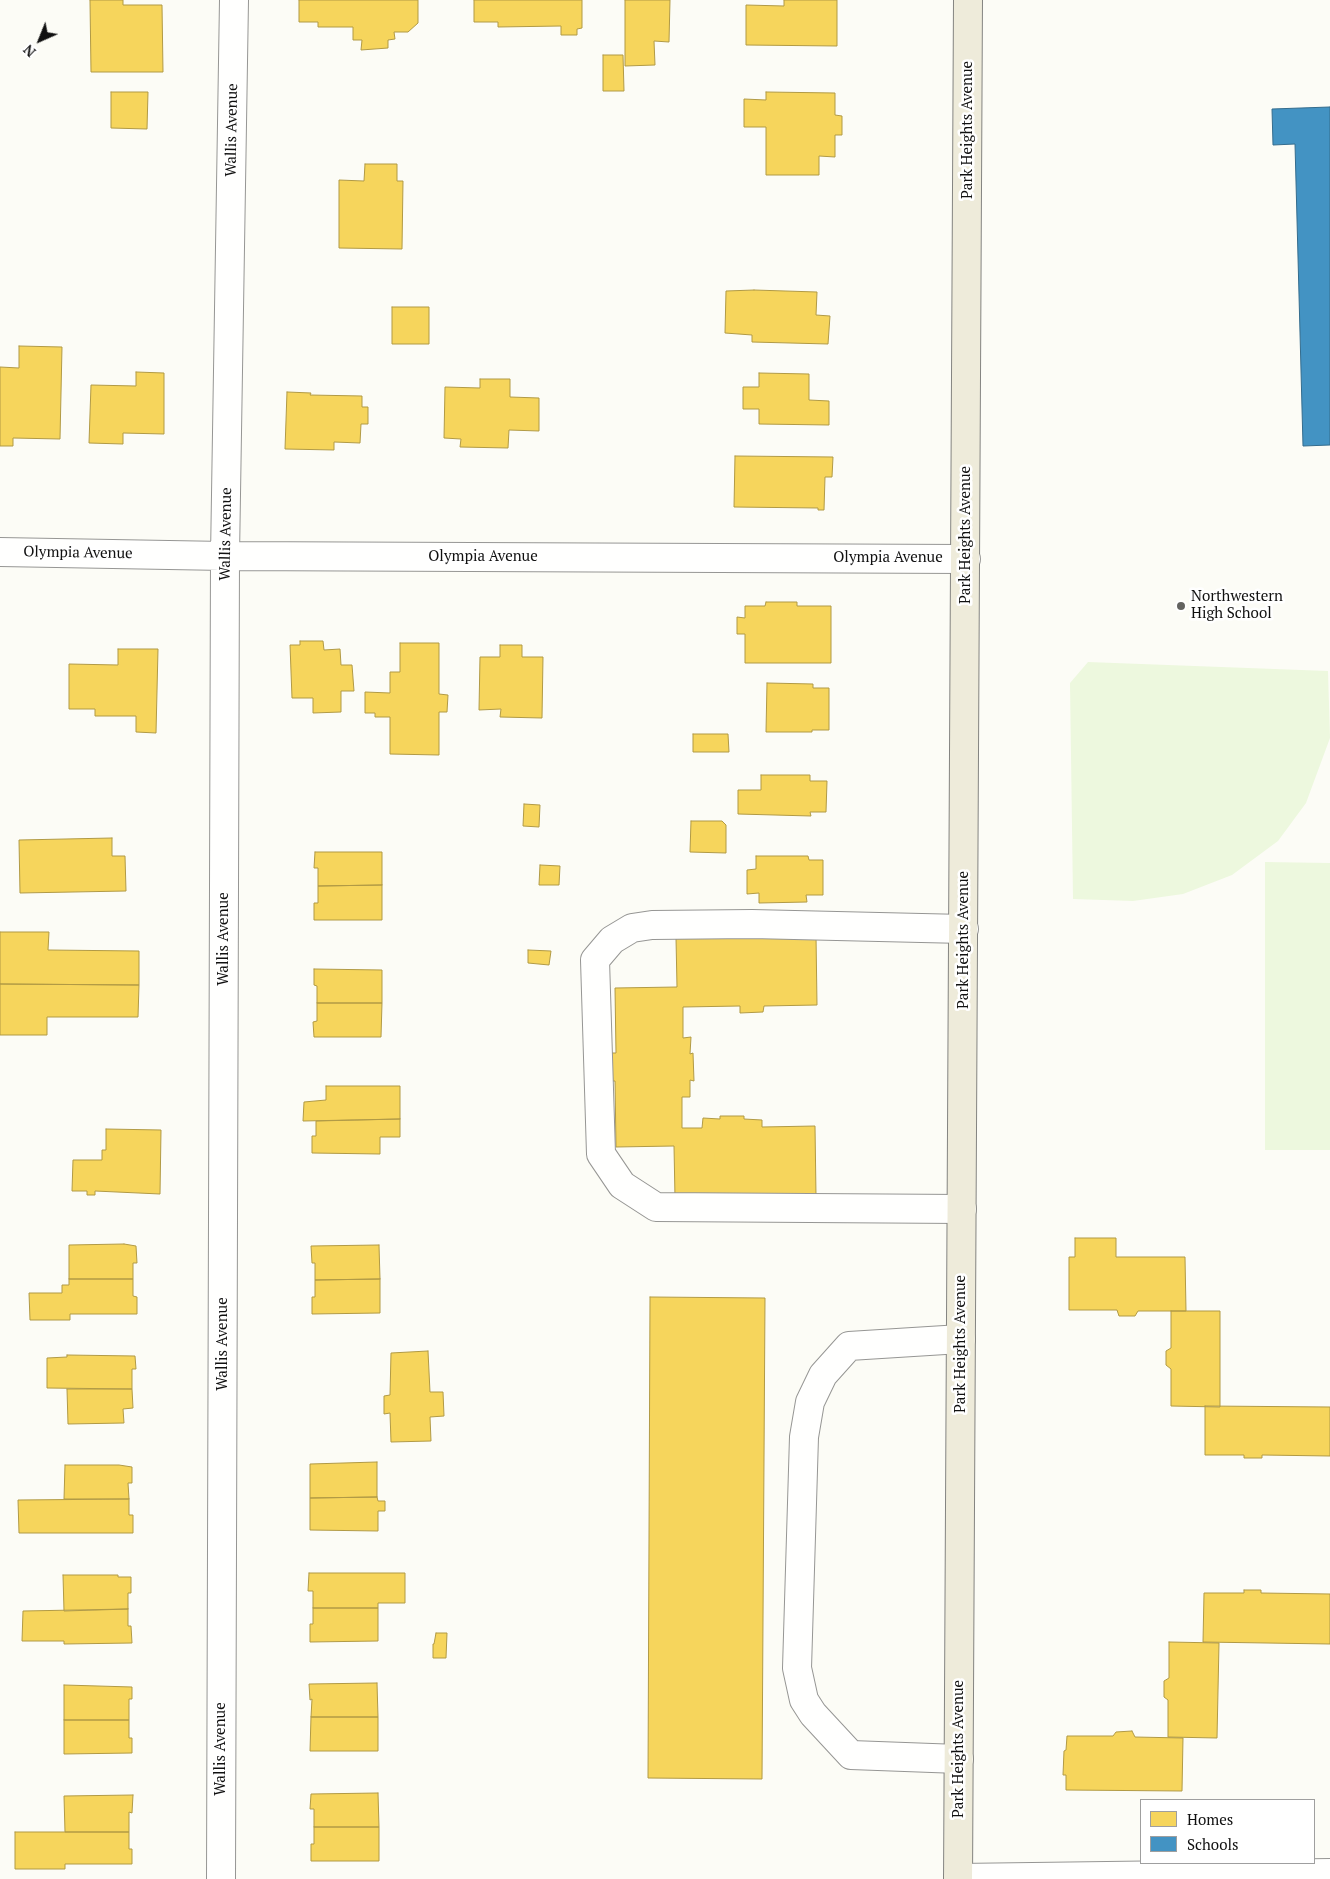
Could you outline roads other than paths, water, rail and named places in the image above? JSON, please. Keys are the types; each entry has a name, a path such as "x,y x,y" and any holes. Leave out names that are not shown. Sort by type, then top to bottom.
{"main road":[{"name":"Park Heights Avenue","path":"958,1879 968,0"}],"street":[{"name":"Wallis Avenue","path":"221,1879 225,556 234,0"},
{"name":"Olympia Avenue","path":"0,552 225,556 966,559"},
{"path":"962,1209 656,1207 622,1185 600,1154 594,960 612,940 625,932 632,928 652,925 752,924 964,929"},
{"path":"959,1759 852,1755 813,1714 804,1700 797,1668 804,1437 810,1402 823,1375 849,1346 961,1339"},
{"path":"958,1879 1330,1873"}],"place":[{"name":"Northwestern High School","path":"1181,606"}]}
